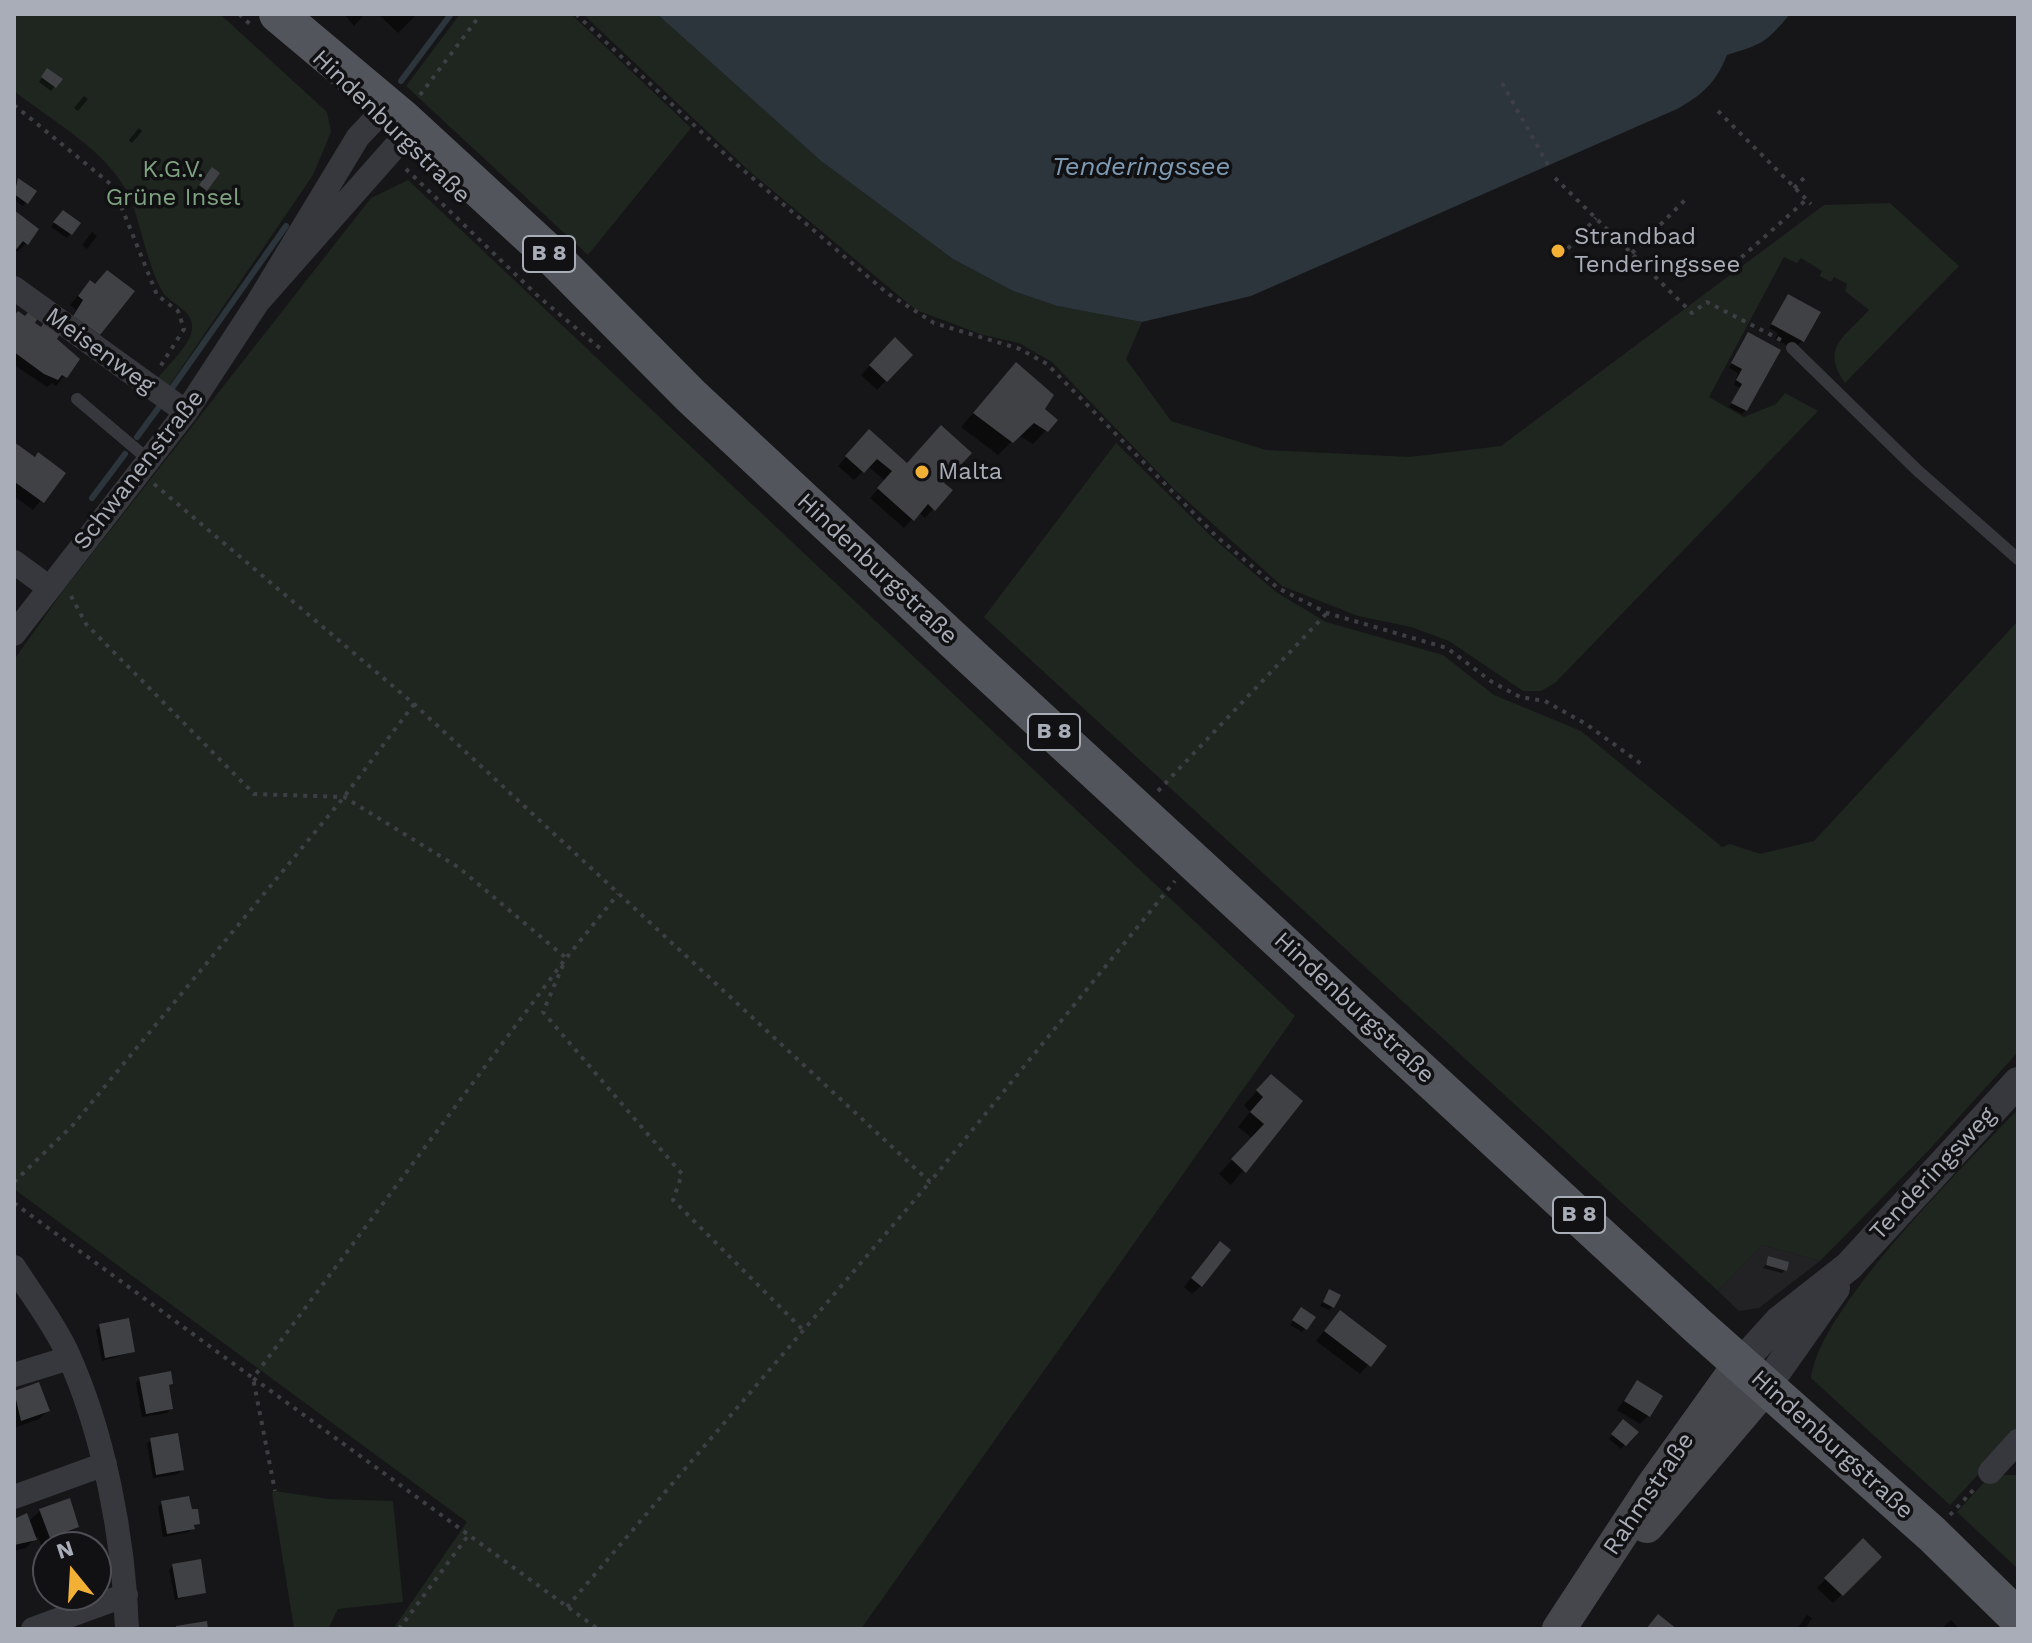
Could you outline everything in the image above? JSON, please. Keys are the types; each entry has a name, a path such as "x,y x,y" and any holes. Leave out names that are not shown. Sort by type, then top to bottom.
{"main road":[{"name":"Hindenburgstraße","path":"276,14 393,125 552,256 691,396 1753,1375 1932,1534 2018,1618"},
{"name":"Rahmstraße","path":"1560,1628 1652,1487 1753,1375"}],"street":[{"name":"Schwanenstraße","path":"14,634 47,586 186,412 258,302 358,137 393,125"},
{"name":"Schwanenstraße","path":"258,302 393,125"},
{"name":"Meisenweg","path":"14,288 186,412"},
{"path":"14,562 47,586"},
{"name":"Tenderingsweg","path":"1753,1375 1779,1321 1849,1266 2018,1082"},
{"path":"14,1267 69,1358 105,1464 126,1595 127,1629"},
{"path":"14,1375 69,1358"},
{"path":"1990,1472 2018,1441"},
{"path":"14,1497 105,1464"},
{"path":"33,1629 126,1595"}],"lane":[{"path":"1792,348 1917,470 2018,559"},
{"path":"77,399 145,466"}],"path":[{"path":"393,125 481,14"},
{"path":"576,14 728,157 887,293 934,323 1020,349 1047,364 1216,536 1278,588 1327,613 1447,648 1492,682 1520,697 1545,701 1586,724 1644,766"},
{"path":"1502,83 1548,165"},
{"path":"14,105 113,186 157,295 178,311 184,329 148,386"},
{"path":"1718,111 1809,202 1734,264"},
{"path":"1794,188 1807,175"},
{"path":"1555,178 1692,313 1707,302 1792,348"},
{"path":"1632,253 1688,197"},
{"path":"1561,256 1596,218"},
{"path":"145,466 414,704 930,1182"},
{"path":"47,586 67,590 86,624 254,794 344,797 458,867 566,958"},
{"path":"1140,811 1327,613"},
{"path":"14,1182 73,1125 344,797 414,704"},
{"path":"567,1607 930,1182 1194,860"},
{"path":"275,1491 253,1378 566,958 618,894"},
{"path":"566,958 543,1012 682,1174 673,1200 804,1331"},
{"path":"14,1203 598,1629"},
{"path":"14,1210 20,1208"},
{"path":"1932,1534 1990,1472"},
{"path":"399,1629 470,1533"}],"shaded area":[{"path":"1762,1245 1820,1261 1759,1308 1739,1311 1718,1291"}],"green space":[{"name":"K.G.V. Grüne Insel","path":"14,14 220,14 327,112 331,132 313,175 169,386 158,378 189,340 191,319 162,291 130,198 121,181 95,152 14,91"},
{"path":"460,14 571,14 691,128 588,255 406,86"},
{"path":"583,14 657,14 821,161 953,259 1013,291 1057,306 1142,322 1126,359 1171,421 1266,450 1409,457 1501,446 1824,205 1890,203 1959,266 1845,383 1838,371 1835,351 1844,335 1869,310 1845,291 1847,284 1834,277 1831,282 1820,276 1822,271 1801,258 1797,263 1784,257 1709,397 1744,417 1776,404 1785,393 1818,411 1555,683 1541,691 1523,691 1449,641 1411,627 1358,616 1282,586 1175,490 1052,362 1019,343 983,335 916,310 748,170"},
{"path":"408,180 1295,1016 861,1629 393,1629 467,1522 14,1189 14,660 62,592 371,198"},
{"path":"1116,443 1215,540 1276,592 1326,622 1443,655 1494,695 1581,731 1722,847 1730,844 1760,854 1814,841 2018,621 2018,1052 1928,1151 1820,1261 1762,1245 1718,1291 984,617"},
{"path":"2018,1109 2018,1431 1950,1505 1811,1378 1820,1348 1866,1276"},
{"path":"1991,1475 2018,1475 2018,1569 1957,1512"},
{"path":"272,1493 329,1499 393,1501 403,1602 338,1609 328,1629 294,1628"}],"water":[{"name":"Tenderingssee","path":"657,14 1790,14 1762,42 1727,55 1707,87 1677,109 1251,296 1142,322 1057,306 1013,291 953,259 821,161"}],"building":[{"path":"47,68 63,79 56,88 41,77"},
{"path":"212,167 220,173 207,191 199,185"},
{"path":"18,178 37,191 28,204 14,194"},
{"path":"14,210 39,229 28,245 23,241 14,252"},
{"path":"63,210 81,223 72,235 53,222"},
{"path":"107,270 135,291 100,335 73,316 83,300 78,296 90,280 95,284"},
{"name":"Strandbad Tenderingssee","path":"1788,294 1821,312 1804,342 1771,324"},
{"path":"30,310 39,316 35,323 41,327 45,321 61,332 57,339 80,359 67,378 62,375 58,380 44,374 14,352 14,316 18,311 25,316"},
{"path":"1748,332 1781,350 1747,411 1731,403 1742,384 1736,380 1742,369 1731,363"},
{"path":"895,337 913,355 887,382 869,365"},
{"path":"1016,362 1054,395 1045,409 1058,420 1048,432 1034,423 1013,443 973,413"},
{"name":"Malta","path":"941,425 972,453 944,483 953,490 935,511 928,504 914,521 877,488 892,471 877,459 864,473 845,456 869,429 907,463"},
{"path":"14,442 35,457 38,452 66,473 44,503 16,483 14,486"},
{"path":"1271,1074 1303,1101 1246,1173 1231,1159 1264,1124 1250,1112 1263,1097 1256,1090"},
{"path":"1220,1241 1231,1250 1202,1287 1191,1278"},
{"path":"1768,1256 1789,1262 1787,1271 1766,1265"},
{"path":"1329,1289 1341,1295 1334,1308 1323,1302"},
{"path":"1301,1307 1316,1317 1307,1330 1292,1320"},
{"path":"1340,1310 1387,1346 1371,1367 1324,1331"},
{"path":"129,1318 135,1352 105,1358 99,1324"},
{"path":"171,1371 173,1384 169,1385 173,1409 146,1414 139,1377"},
{"path":"1637,1380 1663,1396 1650,1417 1624,1401"},
{"path":"39,1382 50,1411 21,1421 14,1391"},
{"path":"1623,1419 1639,1432 1626,1446 1611,1434"},
{"path":"178,1433 184,1470 156,1475 150,1438"},
{"path":"189,1496 192,1509 198,1509 200,1524 194,1525 195,1529 167,1534 161,1501"},
{"path":"70,1498 79,1527 68,1531 47,1531 39,1509"},
{"path":"27,1513 34,1531 32,1541 14,1545 14,1519"},
{"path":"1863,1538 1882,1557 1843,1596 1824,1578"},
{"path":"201,1559 206,1593 178,1598 172,1564"},
{"path":"1658,1614 1677,1629 1646,1629"},
{"path":"207,1621 208,1629 176,1629 176,1626"}],"waterway":[{"path":"401,81 451,14"},
{"path":"172,388 286,226"},
{"path":"137,437 162,403"},
{"path":"92,498 125,454"}],"place":[{"name":"Strandbad Tenderingssee","path":"1558,251"},
{"name":"Malta","path":"922,472"}]}
